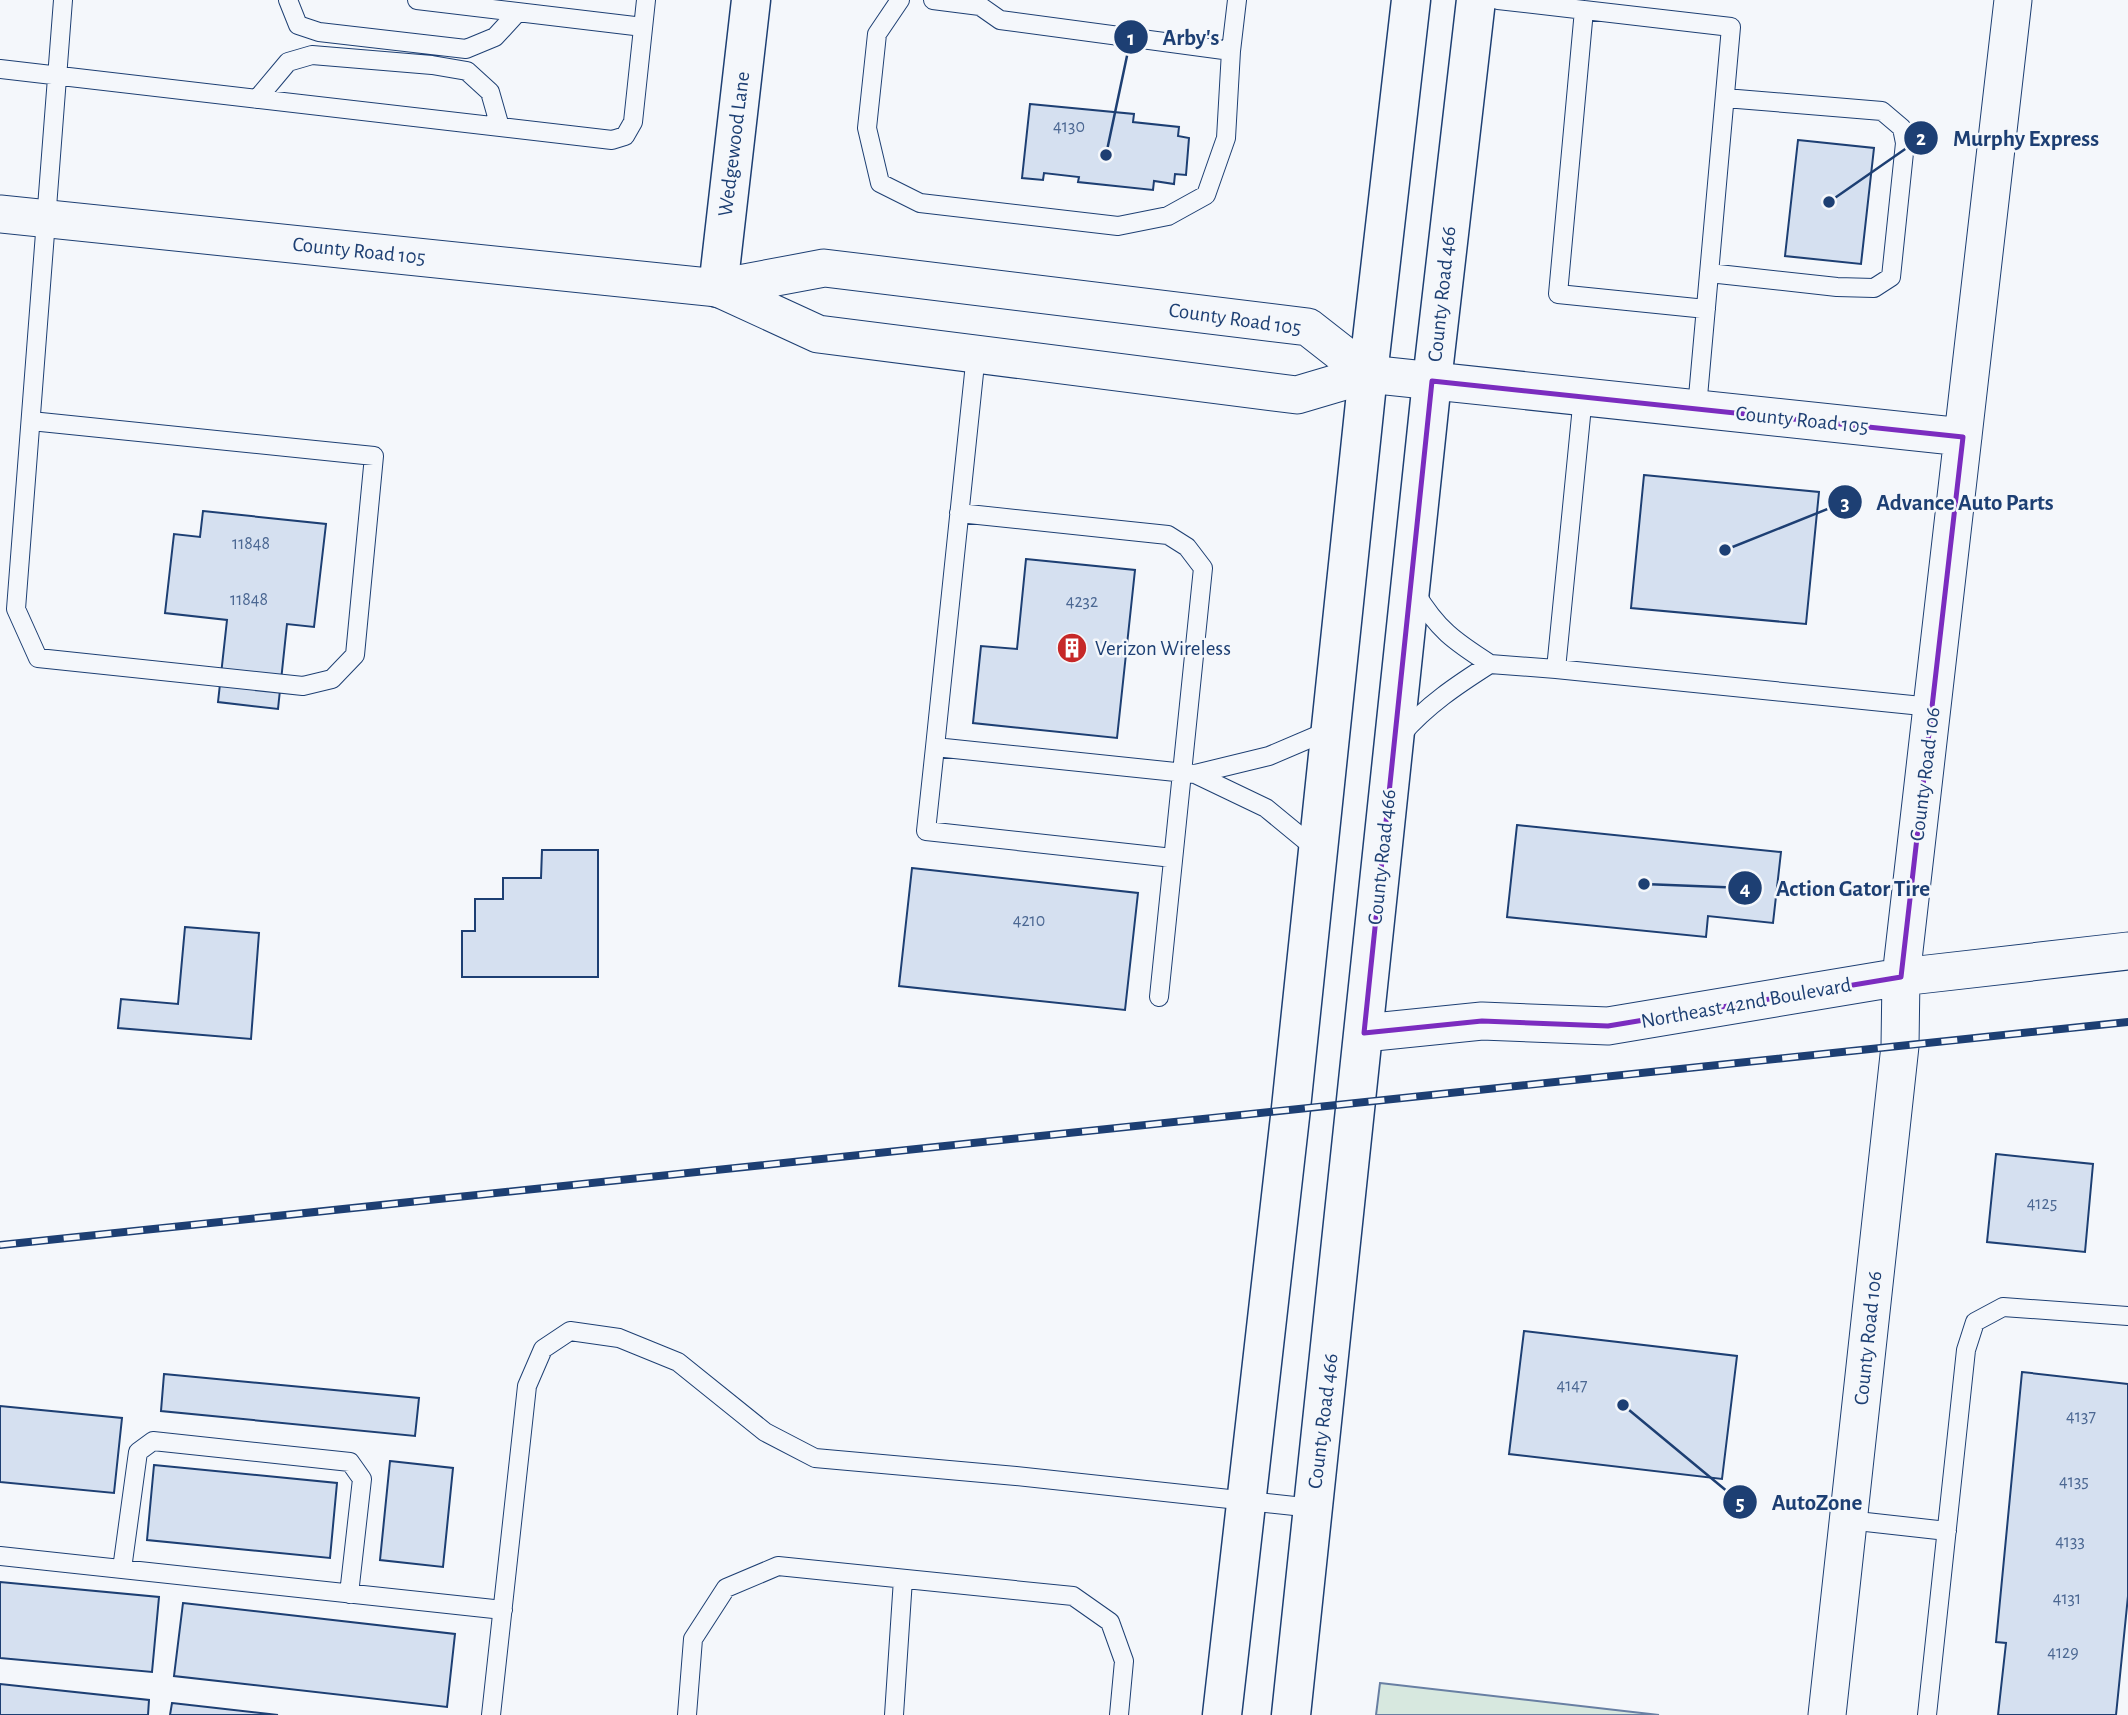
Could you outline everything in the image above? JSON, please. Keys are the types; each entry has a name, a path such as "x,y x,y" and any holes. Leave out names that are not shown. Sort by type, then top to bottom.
{"main road":[{"name":"Wedgewood Lane","path":"718,288 751,0"},
{"path":"1222,1715 1287,1150 1368,374 1411,0"},
{"name":"County Road 466","path":"1291,1715 1432,380 1476,0"}],"street":[{"name":"County Road 106","path":"1827,1715 1900,1046 1901,977 2013,0"},
{"name":"County Road 105","path":"0,214 718,288 824,268 1308,327 1368,374"},
{"name":"County Road 105","path":"718,288 818,334 1297,395 1368,374 1963,437"},
{"name":"Northeast 42nd Boulevard","path":"1364,1033 1482,1021 1608,1026 1901,977 2128,951"}],"lane":[{"path":"31,421 374,456 355,655 332,679 303,686 38,657 16,609 63,0"},
{"path":"288,0 298,24 318,32 466,49 495,37 518,12"},
{"path":"417,0 643,27"},
{"path":"0,69 612,140 625,136 633,122 646,0"},
{"path":"900,0 877,34 867,128 880,183 920,203 1118,226 1168,216 1206,195 1226,138 1237,0"},
{"path":"933,0 980,6 1000,20 1231,51"},
{"path":"1498,0 1731,27 1697,408"},
{"path":"1584,10 1558,294 1706,309"},
{"path":"257,99 288,62 312,55 432,65 467,71 490,92 500,127"},
{"path":"1709,273 1837,287 1874,288 1891,276 1905,143 1902,128 1882,111 1725,98"},
{"path":"976,354 926,831 1173,859"},
{"path":"1556,669 1583,396"},
{"path":"959,513 1168,535 1187,547 1203,569 1189,774 1173,859 1159,997"},
{"path":"1411,584 1428,613 1453,640 1490,664 1932,707"},
{"path":"1394,743 1417,716 1446,692 1490,664"},
{"path":"1189,774 1269,756 1330,730"},
{"path":"935,747 1189,774 1266,808 1318,851"},
{"path":"1927,1715 1966,1350 1975,1322 2003,1307 2128,1316"},
{"path":"491,1715 527,1386 543,1349 570,1331 619,1338 678,1362 765,1432 815,1458 1246,1499 1313,1508"},
{"path":"122,1569 138,1452 153,1441 350,1462 362,1479 349,1594"},
{"path":"1848,1520 1947,1531"},
{"path":"0,1556 503,1610"},
{"path":"687,1715 693,1639 726,1588 778,1566 1073,1596 1110,1622 1124,1661 1119,1715"},
{"path":"894,1715 903,1578"}],"highlighted area":[{"path":"1432,381 1963,437 1901,977 1608,1026 1482,1021 1364,1033"}],"shaded area":[{"path":"1380,1683 1659,1715 1376,1715"}],"building":[{"path":"1030,104 1134,114 1133,122 1179,127 1178,136 1189,138 1186,175 1175,174 1174,184 1154,181 1153,190 1078,182 1079,177 1044,173 1043,180 1022,178"},
{"path":"1798,140 1874,148 1861,264 1785,256"},
{"path":"1644,475 1819,492 1806,624 1631,608"},
{"path":"203,511 326,524 314,627 287,624 278,709 218,702 227,620 165,613 174,534 200,537"},
{"name":"Verizon Wireless","path":"1026,559 1135,570 1117,738 973,723 981,646 1017,649"},
{"path":"1517,825 1781,852 1773,923 1708,916 1706,937 1507,917"},
{"path":"542,850 598,850 598,977 462,977 462,931 475,931 475,899 503,899 503,878 541,878"},
{"path":"912,868 1138,893 1125,1010 899,986"},
{"path":"185,927 259,933 251,1039 118,1028 121,999 178,1004"},
{"path":"1996,1154 2093,1164 2085,1252 1987,1242"},
{"path":"1524,1331 1737,1356 1722,1479 1509,1454"},
{"path":"2022,1372 2128,1384 2128,1596 2116,1715 1998,1715 2006,1643 1996,1642"},
{"path":"164,1374 419,1398 415,1436 161,1411"},
{"path":"0,1406 122,1418 114,1493 0,1482"},
{"path":"390,1461 453,1468 443,1567 380,1560"},
{"path":"154,1465 337,1483 330,1558 147,1540"},
{"path":"0,1582 159,1597 152,1672 0,1658"},
{"path":"183,1603 455,1634 447,1707 174,1676"},
{"path":"0,1684 149,1700 148,1715 0,1715"},
{"path":"172,1703 278,1715 170,1715"}],"railway":[{"path":"0,1245 2128,1022"}],"place":[{"name":"Arby's","path":"1106,155"},
{"name":"Murphy Express","path":"1829,202"},
{"name":"Advance Auto Parts","path":"1725,550"},
{"name":"Verizon Wireless","path":"1072,648"},
{"name":"Action Gator Tire","path":"1644,884"},
{"name":"AutoZone","path":"1623,1405"}]}
